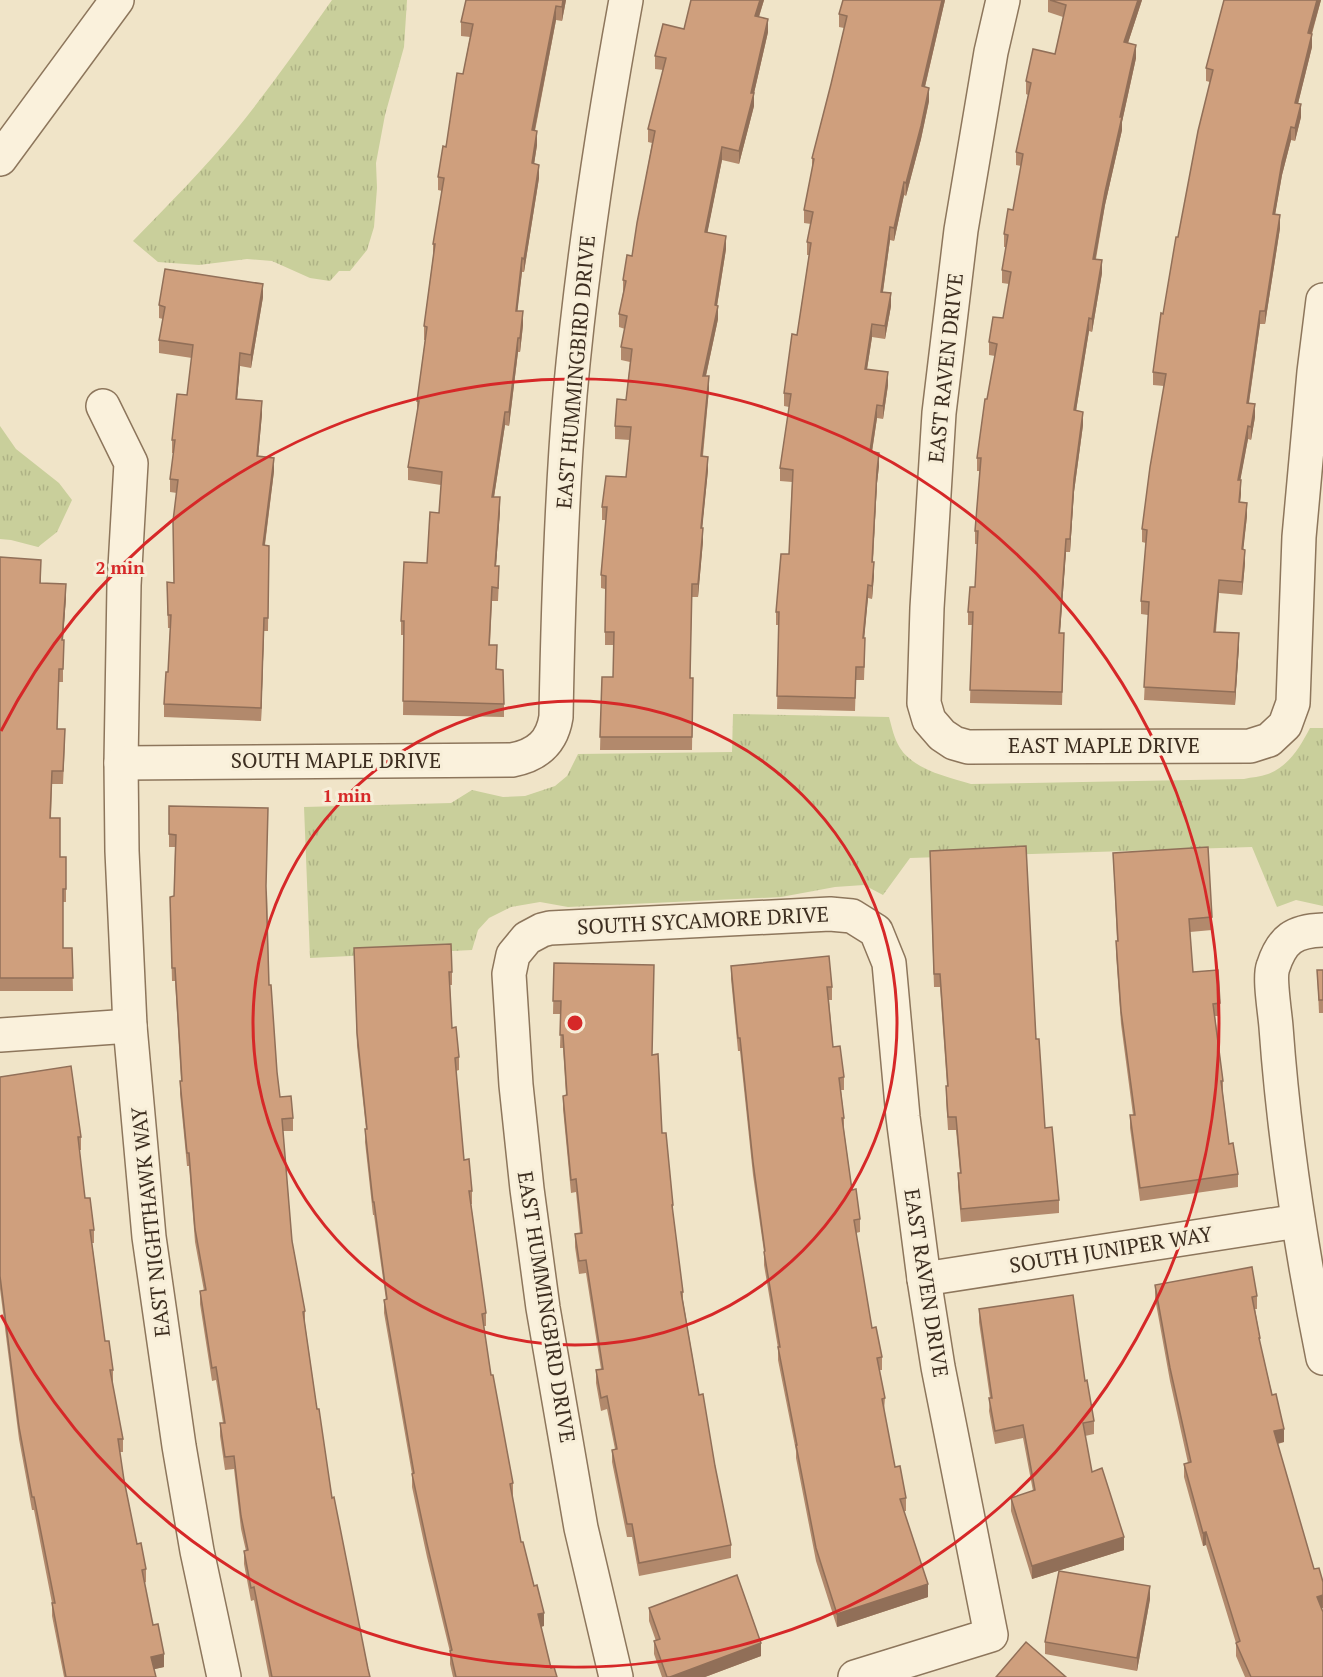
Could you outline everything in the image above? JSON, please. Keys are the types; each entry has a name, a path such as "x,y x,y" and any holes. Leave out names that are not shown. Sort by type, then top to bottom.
{"street":[{"path":"0,159 117,0"},
{"name":"EAST HUMMINGBIRD DRIVE","path":"546,744 554,730 563,502 570,396 581,289 599,159 626,0"},
{"name":"EAST RAVEN DRIVE","path":"942,735 929,720 924,703 927,608 939,413 961,230 1002,0"},
{"name":"EAST MAPLE DRIVE","path":"942,735 954,743 968,747 1250,746 1269,740 1285,725 1293,703 1299,537 1323,300"},
{"name":"EAST NIGHTHAWK WAY","path":"103,406 130,463 124,585 122,851 130,1026 149,1237 179,1446 197,1551 224,1677"},
{"name":"SOUTH MAPLE DRIVE","path":"121,763 512,760 526,758 546,744"},
{"name":"SOUTH SYCAMORE DRIVE","path":"527,938 550,928 830,914 852,916 876,931"},
{"path":"1323,930 1299,933 1283,945 1272,970 1278,1059 1298,1221 1323,1358"},
{"name":"EAST RAVEN DRIVE","path":"855,1677 991,1635 940,1378 924,1279 903,1117 890,963 876,931"},
{"name":"EAST HUMMINGBIRD DRIVE","path":"527,938 513,955 509,974 516,1085 527,1189 543,1308 579,1516 616,1677"},
{"path":"0,1035 130,1026"},
{"name":"SOUTH JUNIPER WAY","path":"924,1279 1298,1221"}],"green space":[{"path":"332,0 407,0 404,47 385,115 376,163 374,227 367,250 350,271 339,271 330,281 310,278 272,261 247,259 199,265 158,262 133,241 199,173 236,130"},
{"path":"0,426 16,449 59,483 72,500 57,532 38,547 0,539"},
{"path":"733,714 889,717 893,733 906,756 932,772 971,784 1244,779 1275,771 1293,755 1310,728 1323,728 1323,906 1296,900 1277,907 1252,847 910,858 883,895 864,885 835,887 781,897 568,907 540,902 511,907 489,918 478,930 472,950 310,958 304,807 451,803 472,790 503,797 525,796 555,786 567,776 578,754 732,752"}],"building":[{"path":"466,0 563,0 562,7 556,6 532,130 537,131 532,163 539,165 524,259 522,258 516,311 523,311 520,338 518,338 509,412 505,412 492,497 500,497 495,566 499,566 498,588 492,587 489,645 497,645 496,669 503,670 504,704 403,701 404,621 401,621 404,562 427,563 430,512 439,513 442,472 408,467 419,401 417,401 427,327 424,326 435,244 433,244 444,178 438,177 443,146 446,147 457,73 463,74 473,24 461,22"},
{"path":"691,0 760,0 755,16 768,19 751,93 754,93 739,151 722,147 705,232 726,236 715,305 718,306 703,376 709,376 701,456 708,457 698,584 692,584 690,678 693,678 692,737 600,737 602,677 613,677 614,632 605,632 606,576 601,575 607,507 602,507 606,476 626,477 631,427 615,426 617,399 626,400 632,349 621,347 627,316 619,314 626,281 623,280 627,255 632,256 655,131 648,129 666,58 655,56 663,24 684,29"},
{"path":"843,0 942,0 922,86 929,88 921,126 906,183 904,182 894,228 890,227 881,292 891,293 885,326 872,324 865,369 888,372 883,406 877,405 870,451 879,453 872,586 868,585 863,638 865,638 864,667 856,667 855,698 777,696 779,612 776,612 781,554 789,554 793,470 780,468 791,394 784,393 792,334 797,335 811,243 807,242 813,212 804,210 814,159 812,158 847,16 839,14"},
{"path":"1050,0 1138,0 1124,42 1136,45 1093,259 1102,260 1092,319 1089,318 1074,410 1083,412 1074,479 1070,539 1066,539 1059,633 1064,633 1062,692 970,690 973,612 968,612 970,587 975,587 978,531 975,531 981,458 977,458 985,399 987,399 997,344 989,342 993,317 1003,318 1011,272 1002,270 1008,235 1004,234 1008,209 1013,210 1023,154 1016,152 1031,83 1026,81 1033,49 1055,54 1066,5"},
{"path":"1224,0 1317,0 1308,33 1312,34 1295,103 1301,104 1295,128 1291,127 1282,162 1273,214 1280,215 1265,311 1260,311 1247,403 1255,404 1251,427 1248,426 1238,480 1241,480 1239,502 1247,503 1242,549 1245,550 1242,582 1219,580 1214,632 1239,633 1235,692 1144,687 1149,602 1141,601 1147,530 1142,529 1166,374 1153,372 1161,313 1163,314 1176,237 1178,237 1198,131 1213,70 1206,68"},
{"path":"165,269 263,284 251,355 240,353 236,399 262,401 257,456 274,458 263,545 269,546 268,618 264,618 261,708 164,704 171,615 168,615 167,582 174,583 173,521 178,480 170,479 175,440 172,440 177,394 187,395 193,345 159,340 165,307 159,305"},
{"path":"0,557 41,560 40,583 66,584 62,640 64,640 63,669 59,669 57,729 65,729 63,771 52,771 50,818 60,818 60,857 66,857 66,889 63,889 63,948 72,948 73,978 0,978"},
{"path":"169,806 268,808 266,886 269,985 271,985 280,1097 291,1096 293,1118 282,1119 292,1241 305,1311 303,1312 317,1409 319,1409 332,1498 334,1497 370,1677 272,1677 254,1587 251,1588 244,1551 248,1550 241,1516 234,1456 225,1457 220,1423 225,1423 216,1367 212,1368 200,1291 206,1290 195,1229 180,1081 182,1081 175,968 172,968 170,897 174,896 176,835 169,834"},
{"path":"1026,846 1036,1039 1039,1039 1045,1128 1052,1127 1059,1200 961,1209 958,1173 961,1173 956,1117 948,1117 940,974 934,974 930,851"},
{"path":"1208,847 1212,917 1189,919 1193,972 1218,970 1220,1003 1213,1004 1229,1144 1233,1143 1238,1174 1140,1188 1130,1115 1135,1115 1121,1011 1113,853"},
{"path":"451,944 452,972 449,972 452,1028 456,1027 459,1057 455,1058 464,1160 469,1159 472,1191 469,1191 486,1313 482,1314 491,1375 493,1375 513,1483 510,1484 521,1542 523,1542 534,1586 537,1585 544,1613 538,1614 551,1668 554,1667 557,1677 456,1677 450,1651 452,1650 412,1474 414,1473 384,1300 387,1299 365,1129 367,1129 357,1033 354,948"},
{"path":"829,956 832,987 827,987 833,1047 840,1046 844,1077 839,1078 844,1118 842,1118 852,1190 856,1189 860,1219 854,1220 872,1328 876,1327 882,1357 877,1358 885,1398 882,1399 895,1467 900,1466 906,1498 900,1499 928,1584 837,1614 816,1548 778,1347 780,1347 764,1252 731,966"},
{"path":"554,963 654,965 652,1055 658,1054 662,1133 666,1133 683,1292 681,1292 699,1395 703,1394 731,1545 639,1563 632,1524 627,1524 612,1450 617,1449 607,1396 601,1398 596,1370 603,1369 586,1260 579,1261 575,1234 582,1233 576,1179 571,1180 563,1096 567,1095 563,1035 560,1035 561,1001 553,1001"},
{"path":"1317,970 1323,970 1323,1000 1319,1000"},
{"path":"71,1066 81,1137 78,1137 85,1198 90,1198 94,1230 90,1230 105,1341 109,1341 113,1370 110,1370 123,1439 118,1439 124,1480 137,1544 141,1543 146,1569 142,1570 153,1625 158,1624 164,1654 151,1657 156,1677 66,1677 52,1603 55,1603 19,1427 0,1276 0,1077"},
{"path":"1252,1267 1257,1296 1252,1297 1259,1338 1272,1395 1276,1394 1284,1429 1274,1431 1314,1569 1319,1568 1323,1582 1323,1595 1317,1597 1323,1612 1323,1677 1251,1677 1236,1643 1240,1641 1206,1532 1203,1533 1184,1464 1191,1462 1170,1368 1155,1285"},
{"path":"1073,1295 1085,1381 1087,1380 1094,1421 1083,1423 1092,1472 1102,1468 1124,1537 1032,1566 1011,1498 1035,1490 1023,1425 995,1431 979,1309"},
{"path":"1059,1571 1150,1586 1137,1658 1045,1642"},
{"path":"737,1575 761,1643 667,1677 654,1641 660,1639 649,1608"},
{"path":"1026,1642 1066,1677 996,1677"}]}
